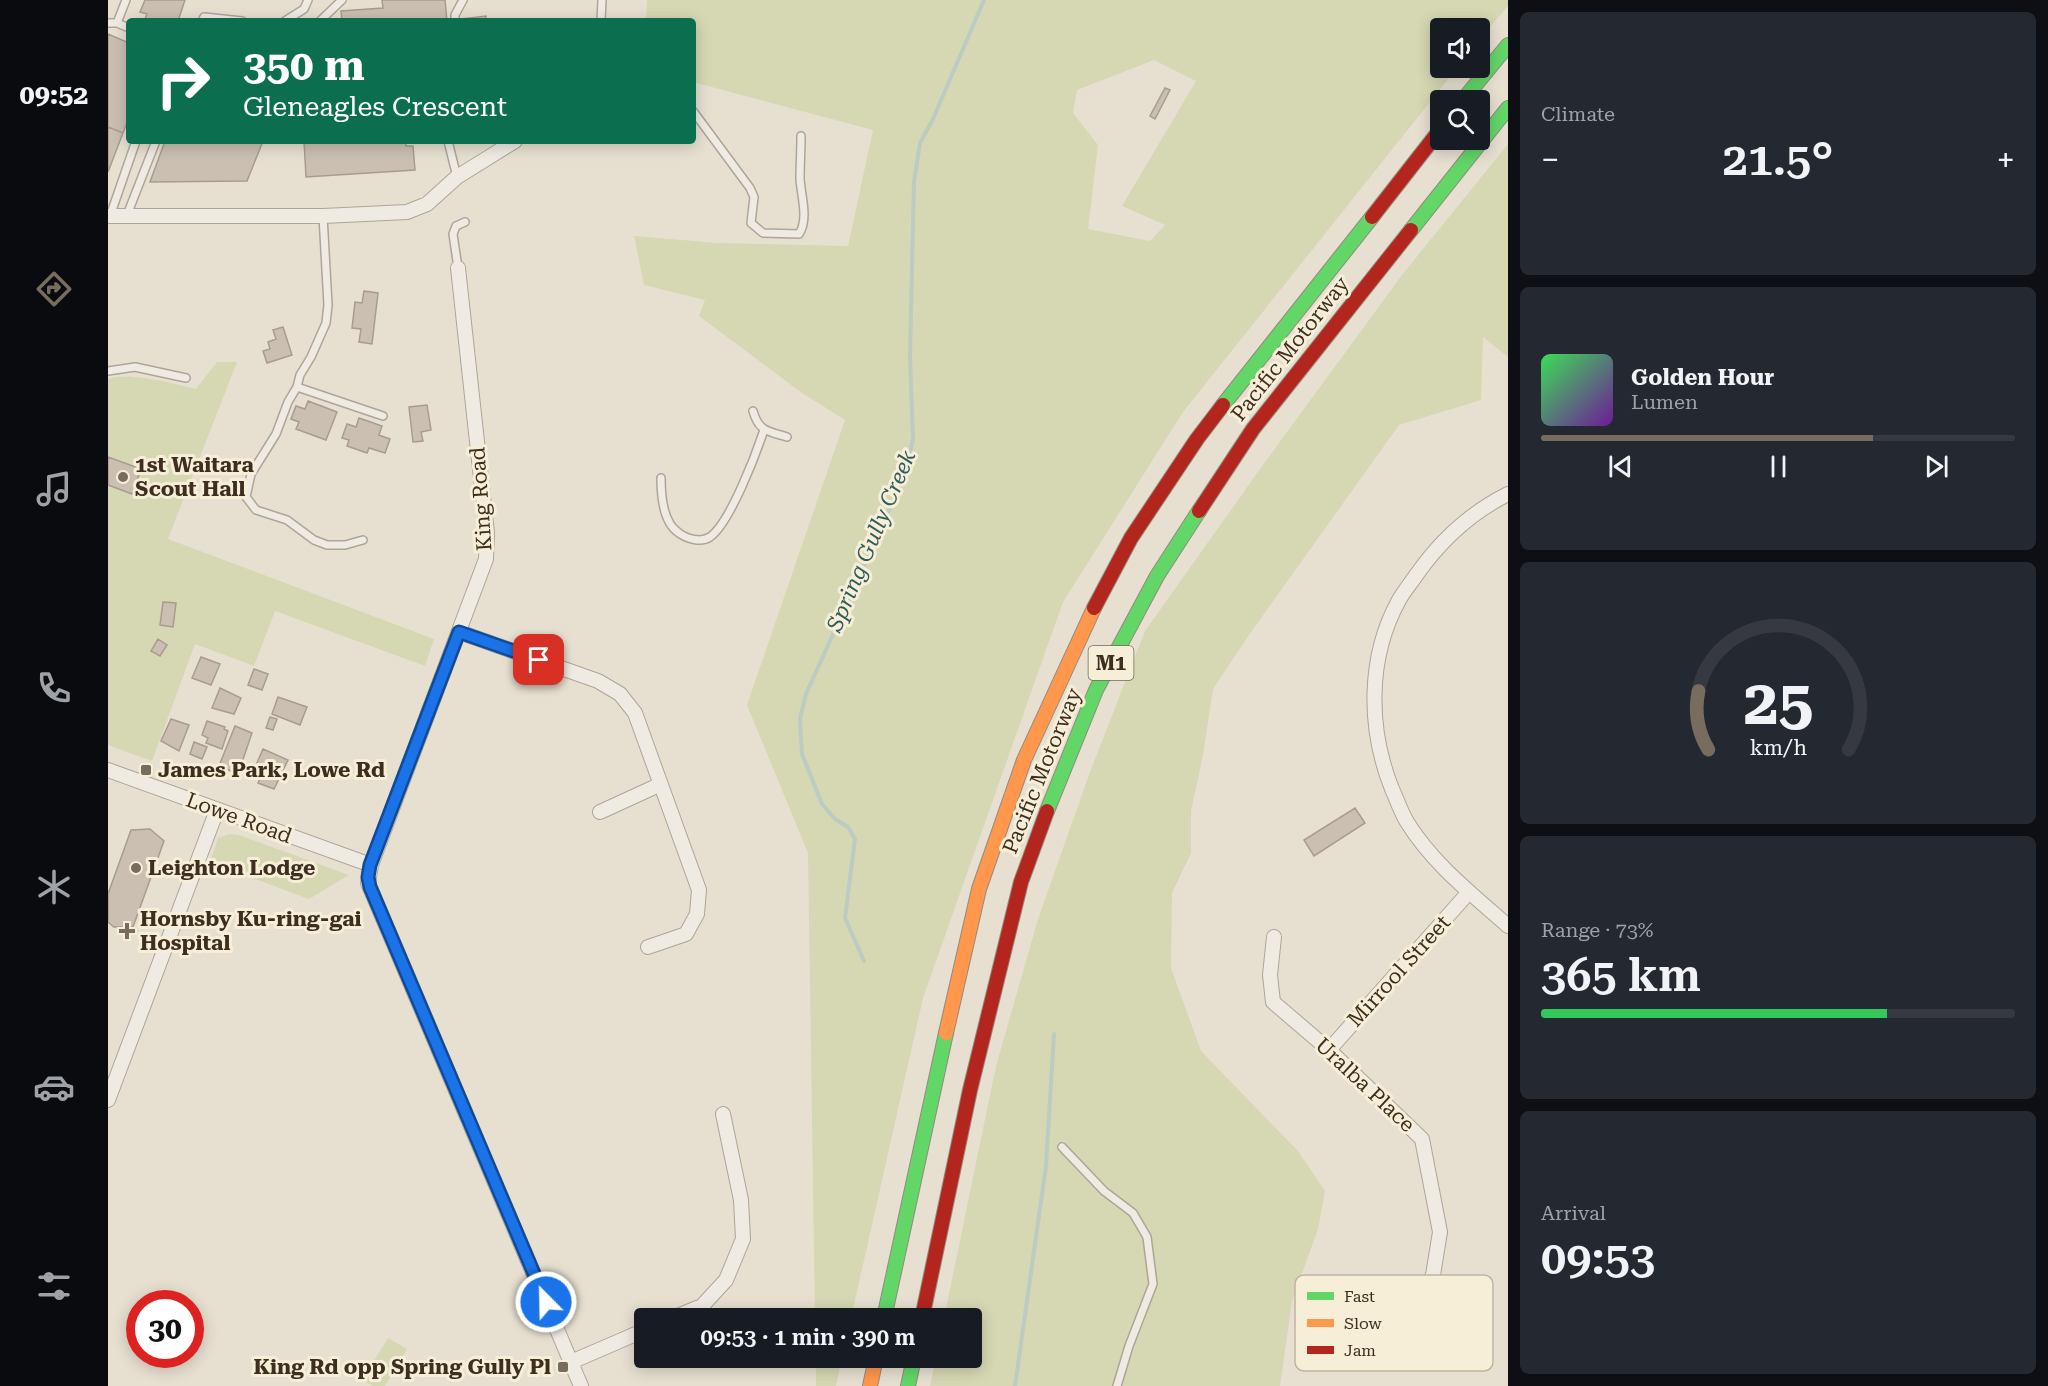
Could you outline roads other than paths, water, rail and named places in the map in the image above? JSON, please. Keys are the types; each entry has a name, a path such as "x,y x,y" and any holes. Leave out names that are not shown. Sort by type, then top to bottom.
{"highway":[{"path":"1471,90 1508,45"},
{"name":"Pacific Motorway","path":"924,1308 969,1090 1021,882 1058,782 1096,690 1158,576 1253,429 1508,108"},
{"name":"Pacific Motorway","path":"886,1308 979,888 1024,760 1088,620 1131,538 1197,439 1430,143"},
{"path":"870,1386 874,1368"},
{"path":"908,1386 912,1368"}],"street":[{"path":"109,216 323,216 407,212 427,204 457,177 509,144"},
{"name":"King Road","path":"458,268 487,533 486,559 370,865 368,877 370,887 581,1386"},
{"path":"1508,494 1493,502 1447,536 1399,600 1382,644 1376,672 1374,716 1380,757 1406,820 1446,871 1508,926"},
{"path":"459,632 598,681 620,694 635,713 659,785 699,890 697,914 686,934 648,947"},
{"name":"Lowe Road","path":"108,770 370,865"},
{"path":"600,812 659,785"},
{"path":"108,1100 217,810"},
{"name":"Mirrool Street","path":"1329,1050 1469,892"},
{"name":"Uralba Place","path":"1274,937 1270,975 1273,1002 1329,1050 1422,1139 1440,1232 1433,1275"},
{"path":"697,1308 702,1306 726,1280 743,1239 741,1200 723,1114"},
{"path":"571,1362 634,1335"}],"lane":[{"path":"117,23 126,0"},
{"path":"290,18 304,9 308,0"},
{"path":"323,18 342,0"},
{"path":"455,18 463,0"},
{"path":"601,18 602,0"},
{"path":"203,18 204,16 219,18"},
{"path":"108,23 117,23 126,27"},
{"path":"696,115 750,188 754,197 751,223 763,233 799,234 803,228 804,194 800,182 801,136"},
{"path":"109,216 135,144"},
{"path":"127,215 155,144"},
{"path":"448,144 457,177"},
{"path":"323,216 328,314 321,335 300,375 276,434 251,474 246,497 256,510 287,520 314,540 327,545 363,540"},
{"path":"458,268 453,234 456,226 465,222"},
{"path":"108,371 135,368 186,378"},
{"path":"297,387 383,416"},
{"path":"753,411 755,419 764,430 787,437"},
{"path":"661,478 663,502 672,526 687,538 699,540 709,537 727,515 748,474 764,430"},
{"path":"1062,1147 1104,1191 1132,1214 1147,1237 1153,1284 1116,1386"}],"waterway":[{"name":"Spring Gully Creek","path":"864,961 845,918 855,839 848,827 835,819 822,804 802,754 800,719 806,694 899,488 909,459 913,439 910,356 914,182 920,143 933,119 984,0"},
{"name":"Spring Gully Creek","path":"1015,1386 1046,1166 1054,1034"}],"place":[{"name":"1st Waitara Scout Hall","path":"123,477"},
{"name":"James Park, Lowe Rd","path":"146,770"},
{"name":"Leighton Lodge","path":"136,868"},
{"name":"Hornsby Ku-ring-gai Hospital","path":"127,931"},
{"name":"King Rd opp Spring Gully Pl","path":"563,1367"}]}
